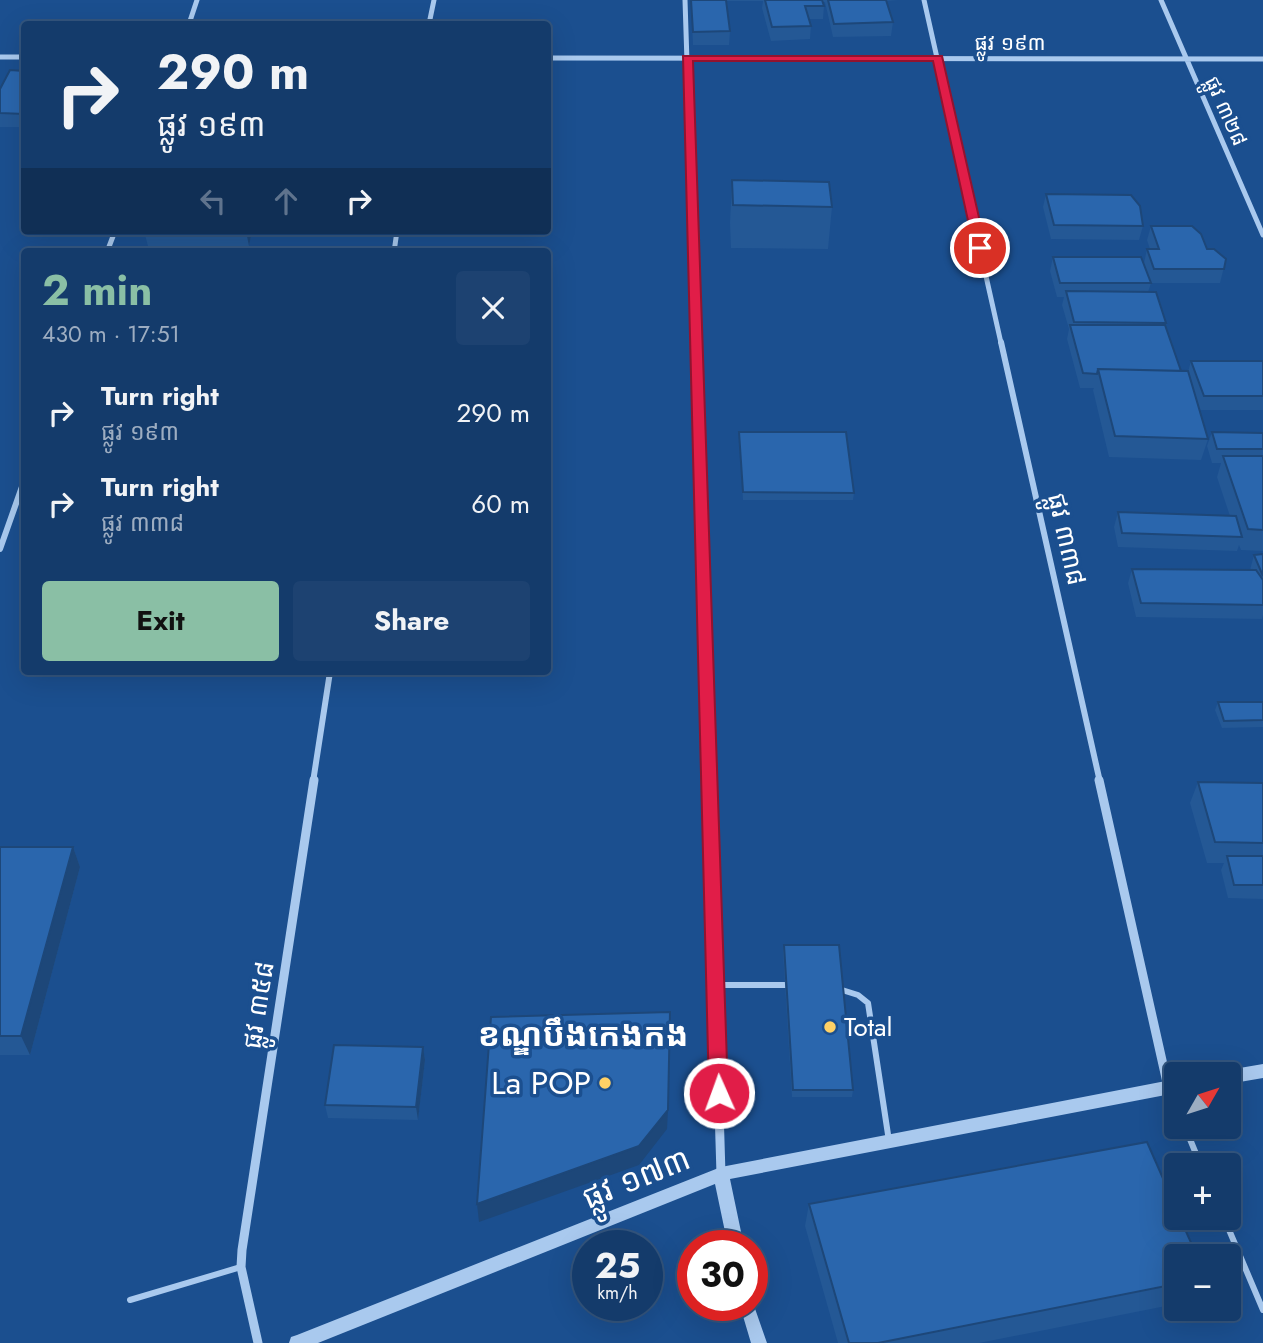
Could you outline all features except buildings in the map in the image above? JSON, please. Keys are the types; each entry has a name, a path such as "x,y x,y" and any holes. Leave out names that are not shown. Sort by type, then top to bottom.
{"street":[{"path":"190,21 197,0"},
{"path":"430,21 434,0"},
{"path":"685,0 721,1174 733,1230"},
{"name":"ផ្លូវ ៣៣៨","path":"924,0 1166,1062"},
{"name":"ផ្លូវ ៣២៨","path":"1161,0 1263,235"},
{"path":"0,57 21,57"},
{"name":"ផ្លូវ ១៩៣","path":"551,58 1263,59"},
{"path":"0,549 21,490"},
{"name":"ផ្លូវ ៣៥៨","path":"258,1343 241,1267 330,675"},
{"path":"1241,1075 1263,1071"},
{"name":"ផ្លូវ ១៧៣","path":"297,1343 721,1174 1164,1089"},
{"path":"753,1321 760,1343"}],"lane":[{"path":"715,985 785,985"},
{"path":"842,990 858,995 868,1003 889,1141"},
{"path":"1229,1230 1263,1310"},
{"path":"130,1300 241,1267"}],"place":[{"name":"Total","path":"830,1027"},
{"name":"La POP","path":"605,1083"}],"district":[{"name":"ខណ្ឌបឹងកេងកង","path":"583,1034"}],"route":[{"path":"719,1093 687,58 938,58 980,248"}]}
